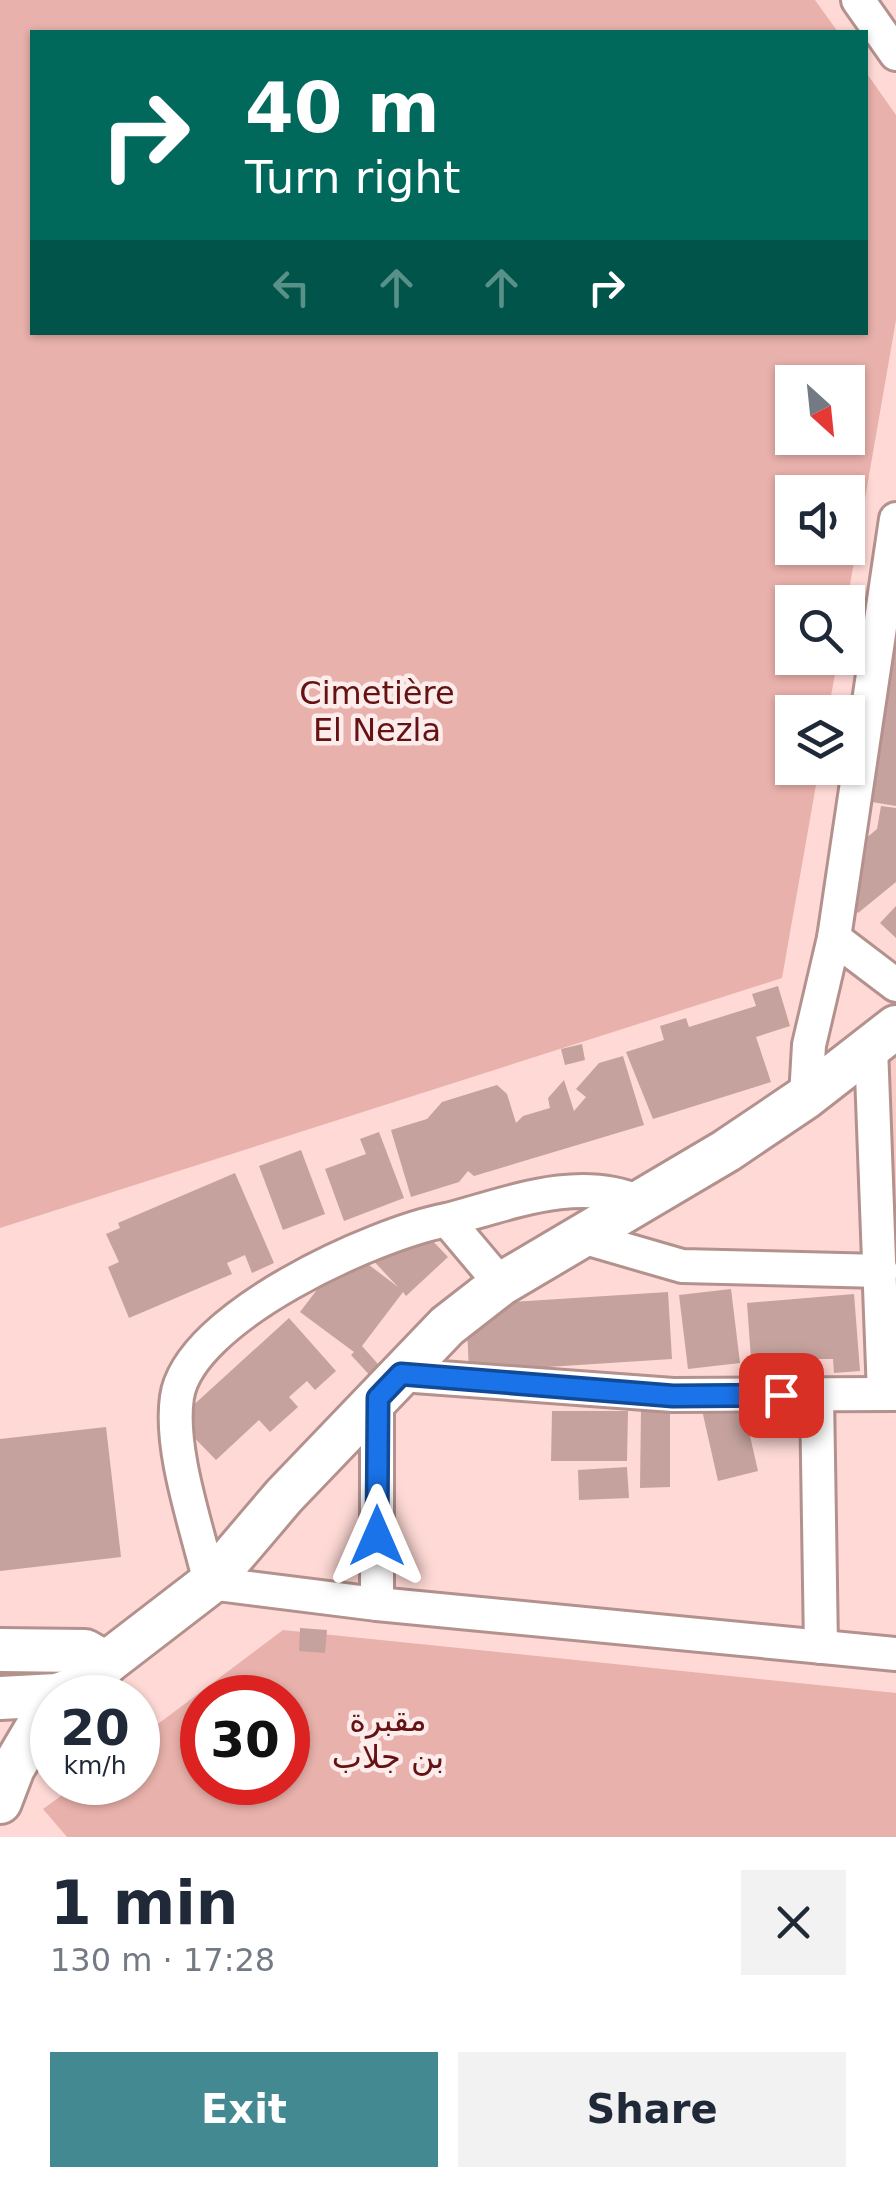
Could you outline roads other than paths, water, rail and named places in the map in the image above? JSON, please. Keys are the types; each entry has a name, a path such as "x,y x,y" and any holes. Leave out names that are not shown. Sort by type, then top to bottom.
{"main road":[{"path":"97,1675 106,1663 210,1583 284,1496 447,1326 501,1284 582,1238 806,1097 883,1037"},
{"path":"0,1650 85,1651 106,1663"},
{"path":"0,1698 30,1698"},
{"path":"0,1802 13,1768 30,1740"}],"street":[{"path":"858,0 896,54"},
{"path":"806,1097 809,1045 834,938 896,519"},
{"path":"834,938 896,985"},
{"path":"377,1604 389,1386 673,1396 890,1394 881,1271 883,1037"},
{"path":"639,1202 598,1189 538,1196 402,1230 329,1260 245,1312 188,1369 177,1393 176,1424 210,1583 377,1604 896,1654"},
{"path":"447,1220 501,1284"},
{"path":"582,1238 682,1266 881,1271"},
{"path":"817,1395 821,1647"}],"park label":[{"name":"Cimetière El Nezla","path":"377,712"},
{"name":"مقبرة بن جلاب","path":"388,1738"}]}
